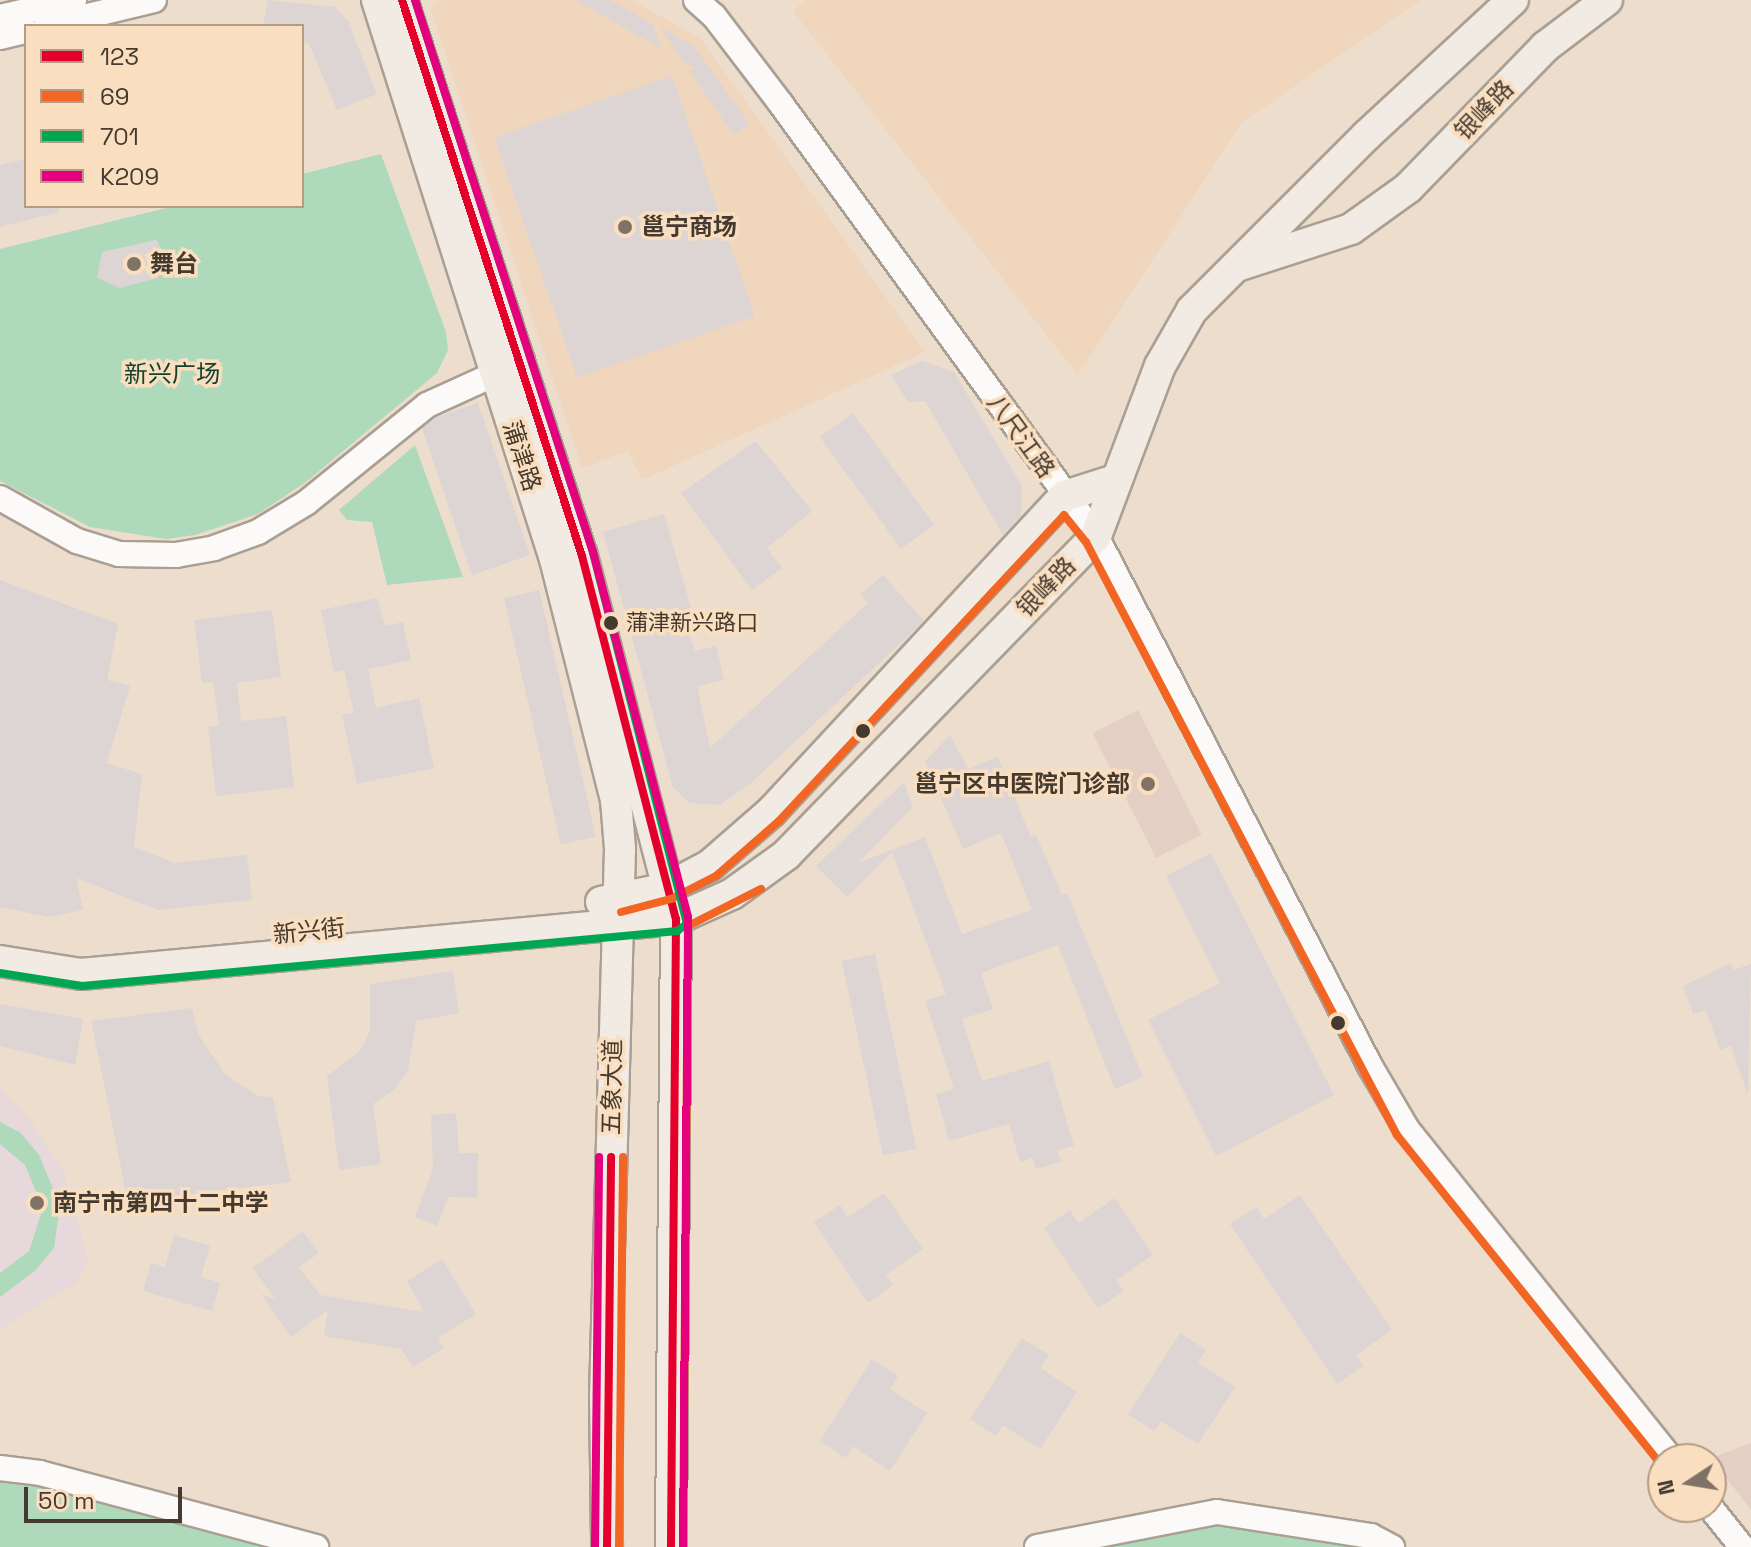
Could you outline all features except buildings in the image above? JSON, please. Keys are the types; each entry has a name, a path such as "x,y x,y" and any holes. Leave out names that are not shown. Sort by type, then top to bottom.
{"main road":[{"name":"蒲津路","path":"377,0 555,559 616,800 617,911"},
{"name":"蒲津路","path":"402,0 582,556 676,919"},
{"path":"1112,481 1160,366 1192,310 1231,267 1513,0"},
{"name":"银峰路","path":"1231,267 1351,229 1408,188 1545,47 1607,0"},
{"name":"银峰路","path":"617,911 710,865 771,812 1065,496 1112,481"},
{"name":"银峰路","path":"676,919 732,894 786,855 1096,536 1112,481"},
{"path":"617,911 676,919 669,1395 671,1547"},
{"name":"新兴街","path":"0,940 81,953 617,911"},
{"name":"新兴街","path":"0,961 81,974 617,911"},
{"name":"五象大道","path":"607,1547 605,1396 617,911"}],"street":[{"path":"0,17 74,0"},
{"path":"54,24 154,0"},
{"name":"八尺江路","path":"696,0 714,16 781,104 1096,536 1370,1066 1407,1129 1658,1443"},
{"path":"0,37 24,31"},
{"path":"0,498 77,541 119,554 176,555 214,548 258,532 306,503 405,420 495,374"},
{"path":"0,1468 40,1473 316,1547"},
{"path":"1037,1547 1217,1512 1371,1536 1392,1547"},
{"path":"1723,1523 1742,1547"}],"shaded area":[{"path":"440,0 631,0 701,39 925,352 642,480 628,451 582,468 430,7"},
{"path":"805,0 1421,0 1242,122 1078,375 793,11"},
{"name":"邕宁区中医院门诊部","path":"1138,710 1202,835 1156,858 1093,733"},
{"name":"南宁市第四十二中学","path":"0,1088 29,1118 64,1172 88,1260 76,1283 0,1329"},
{"path":"1751,1443 1751,1510 1727,1479 1727,1452"}],"green space":[{"name":"新兴广场","path":"381,154 446,332 448,350 437,373 306,482 258,514 195,535 166,539 90,527 0,481 0,249 166,208 304,208 304,173"},
{"path":"415,445 463,577 387,585 372,522 347,520 339,510"},
{"path":"0,1122 21,1133 39,1155 60,1205 54,1248 36,1270 0,1297 0,1273 29,1251 43,1208 25,1165 0,1144"},
{"path":"0,1468 316,1547 0,1547"},
{"path":"1217,1512 1392,1547 1037,1547"}],"transit line":[{"name":"123","path":"402,0 582,556 676,919 671,1547"},
{"name":"701","path":"0,973 82,986 677,931 687,924 593,552 415,0"},
{"name":"K209","path":"415,0 593,552 688,917 683,1547"},
{"name":"69","path":"621,912 671,899 716,876 779,821 1064,515 1086,542 1397,1135 1647,1447"},
{"name":"69","path":"683,1547 688,926 761,889"},
{"name":"K209","path":"595,1547 599,1157"},
{"name":"123","path":"607,1547 611,1157"},
{"name":"69","path":"619,1547 623,1157"}],"place":[{"name":"邕宁商场","path":"625,227"},
{"name":"舞台","path":"134,264"},
{"name":"蒲津新兴路口","path":"611,623"},
{"name":"邕宁区中医院门诊部","path":"1148,784"},
{"name":"南宁市第四十二中学","path":"37,1203"}]}
